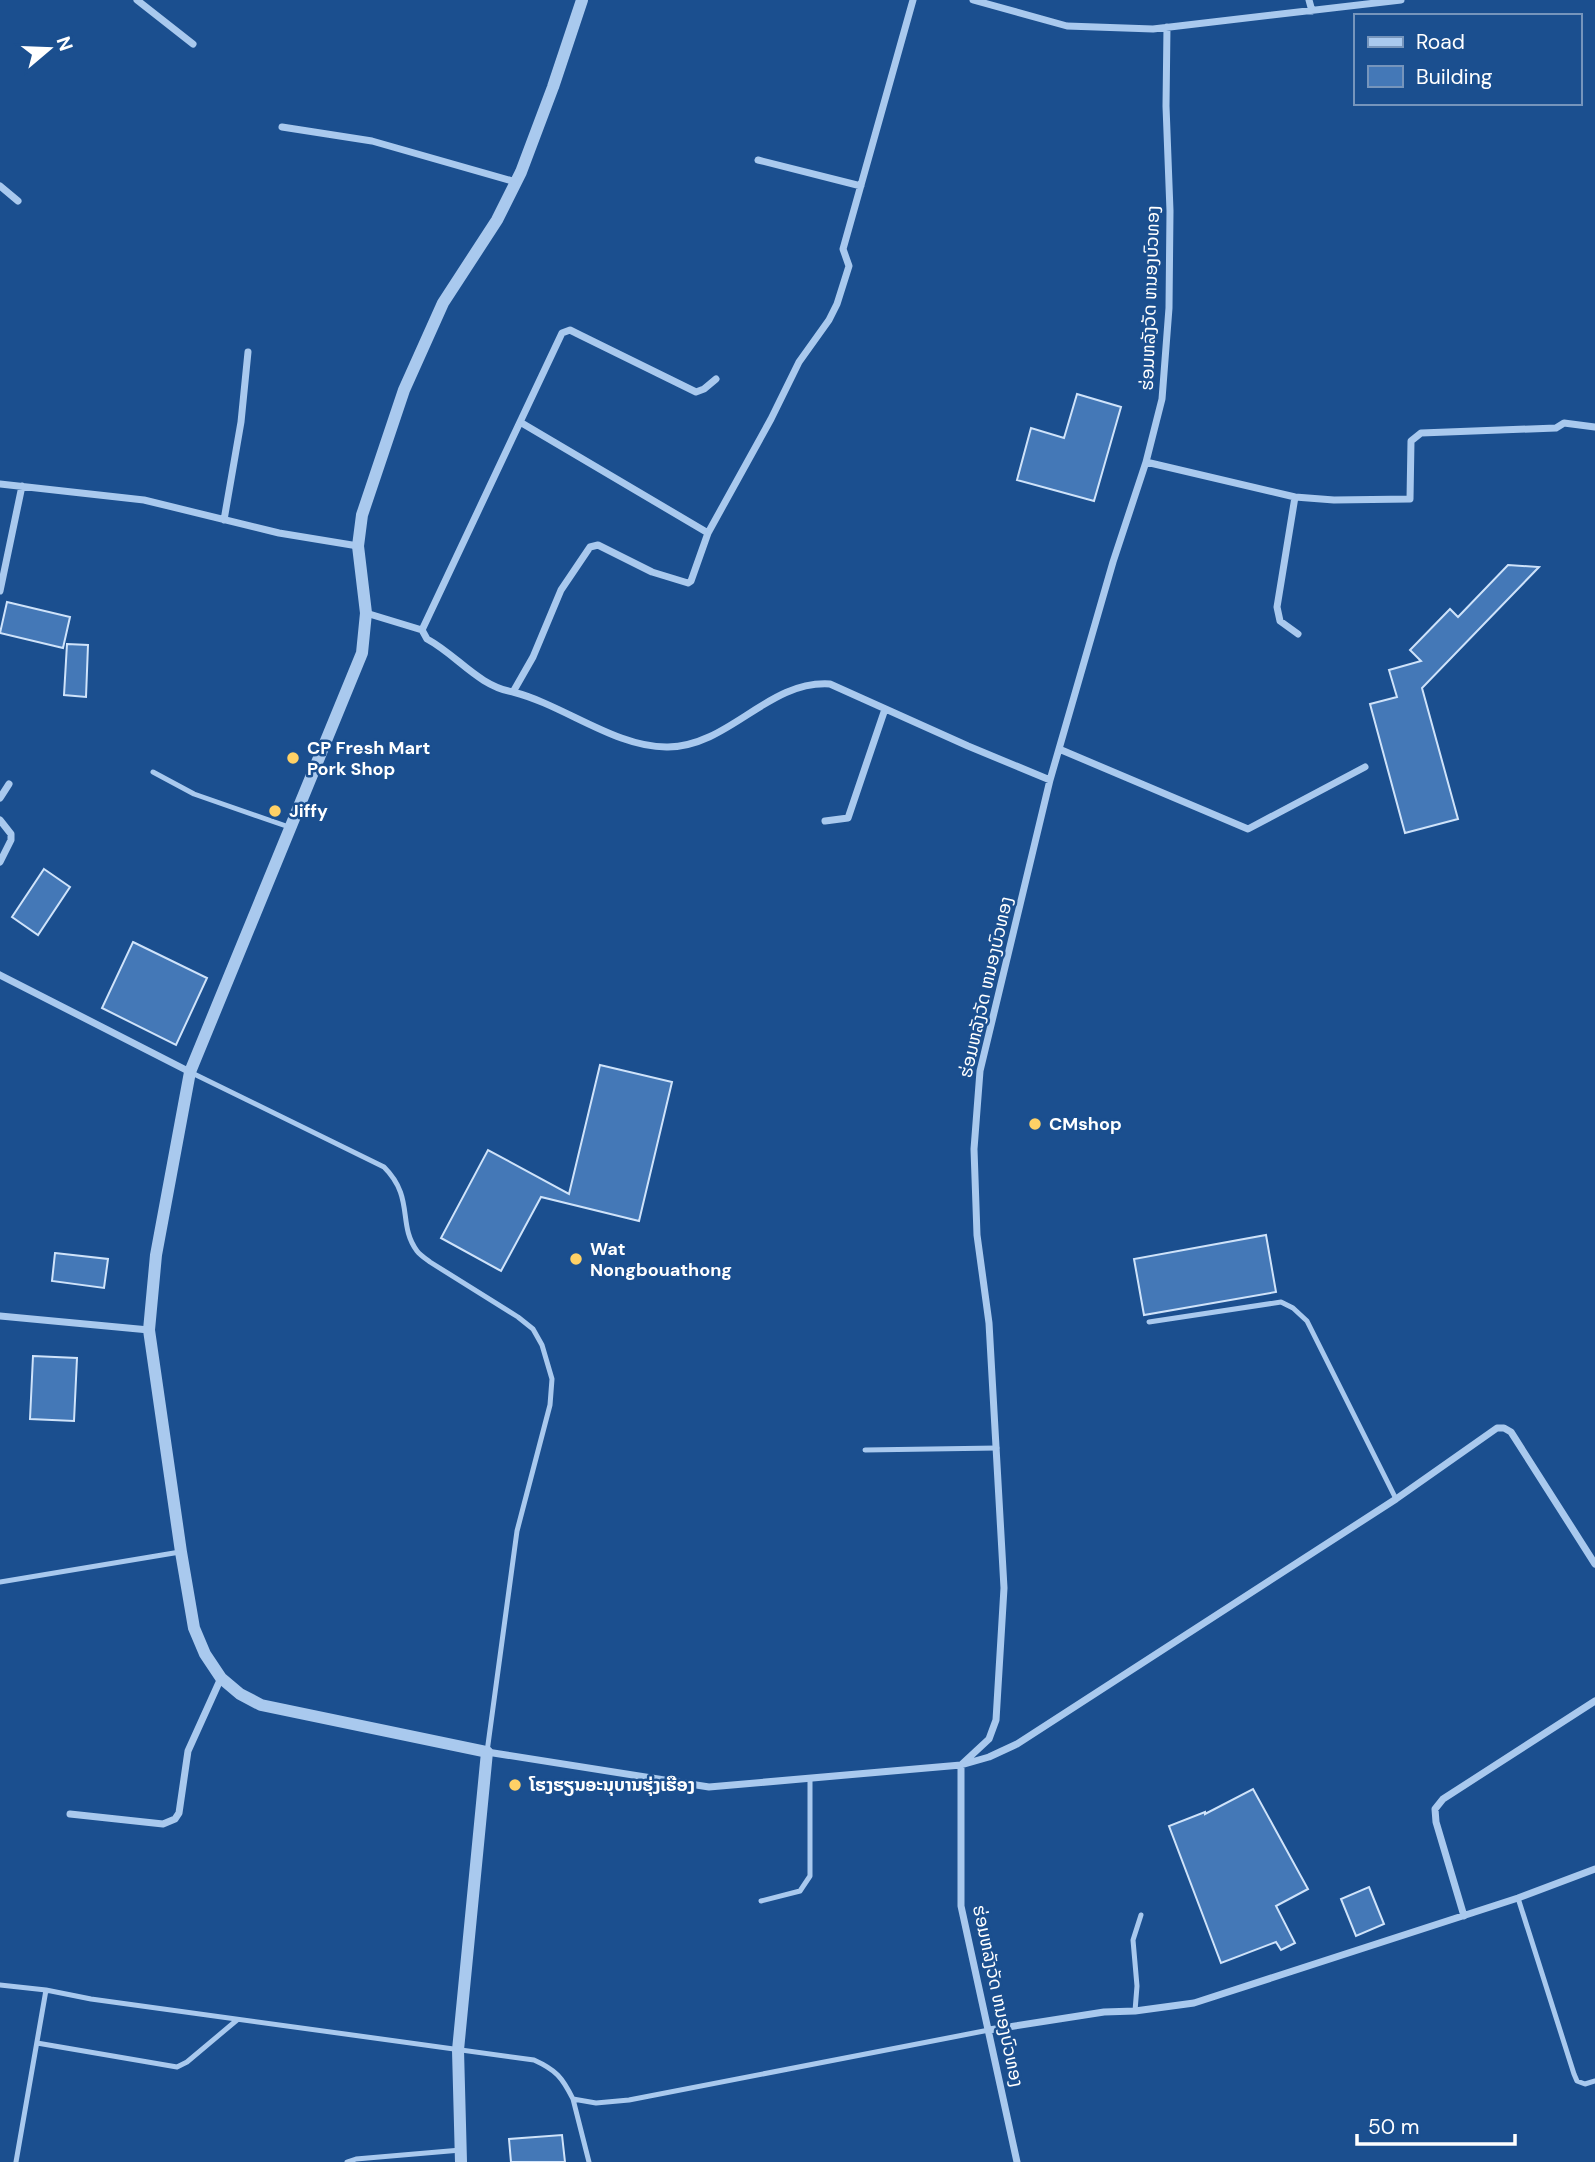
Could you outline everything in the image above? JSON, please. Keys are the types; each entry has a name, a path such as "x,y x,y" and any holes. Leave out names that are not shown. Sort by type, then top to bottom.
{"street":[{"path":"137,0 193,44"},
{"path":"582,0 553,88 516,182 497,220 443,303 404,390 362,515 358,545 366,612 362,653 190,1072 156,1255 149,1330 194,1628 205,1654 222,1678 240,1695 261,1705 486,1752 709,1787 961,1765 989,1757 1017,1744 1396,1499 1497,1428 1511,1432 1595,1564"},
{"path":"513,692 533,657 561,590 590,547 598,545 652,572 684,584 691,581 708,533 799,362 830,320 837,304 849,266 843,249 913,0"},
{"path":"973,0 1066,26 1153,29 1401,0"},
{"path":"1309,0 1312,11"},
{"name":"ຮ່ອມຫລັງວັດ ຫນອງບົວທອງ","path":"1017,2162 961,1906 961,1765 989,1739 996,1720 1004,1588 989,1323 977,1235 974,1149 980,1071 1050,780 1112,562 1146,462 1162,399 1169,308 1167,27"},
{"path":"282,127 372,141 516,182"},
{"path":"758,160 861,186"},
{"path":"0,186 18,201"},
{"path":"422,630 562,333 570,330 696,392 705,389 716,379"},
{"path":"224,520 241,422 248,352"},
{"path":"520,422 708,533"},
{"path":"1146,462 1295,497 1334,500 1410,499 1411,442 1421,433 1556,429 1564,424 1595,427"},
{"path":"0,484 144,499 279,533 358,545"},
{"path":"0,591 22,486"},
{"path":"1295,497 1278,607 1280,621 1298,635"},
{"path":"366,612 422,630 427,639 485,683 502,691 543,702 632,742 670,747 712,737 784,693 812,684 830,684 1050,780"},
{"path":"825,821 848,818 885,709"},
{"path":"1059,749 1248,829 1365,767"},
{"path":"0,798 9,784"},
{"path":"0,820 11,834 11,841 0,862"},
{"path":"0,975 190,1072"},
{"path":"0,1316 149,1330"},
{"path":"70,1814 163,1824 175,1819 179,1813 188,1751 222,1678"},
{"path":"1464,1916 1436,1822 1436,1809 1443,1799 1595,1701"},
{"path":"461,2156 458,2050 486,1752"},
{"path":"989,2030 1104,2012 1194,2003 1518,1898 1595,1869"}],"lane":[{"path":"153,772 194,794 291,827"},
{"path":"190,1072 384,1167 396,1179 402,1193 411,1239 417,1251 518,1317 533,1329 542,1345 552,1379 550,1405 517,1531 486,1752"},
{"path":"1149,1322 1281,1302 1293,1308 1307,1321 1396,1499"},
{"path":"865,1450 997,1448"},
{"path":"0,1582 181,1552"},
{"path":"761,1901 800,1891 810,1876 810,1779"},
{"path":"1518,1898 1574,2074 1577,2081 1585,2084 1595,2081"},
{"path":"1135,2011 1137,1986 1133,1940 1141,1915"},
{"path":"0,1984 237,2020 534,2060 552,2068 565,2082 573,2099 589,2162"},
{"path":"16,2162 46,1990"},
{"path":"37,2043 177,2067 187,2062 237,2020"},
{"path":"573,2099 612,2103 989,2030"},
{"path":"347,2162 356,2159 461,2156"}],"building":[{"path":"1077,394 1121,407 1094,501 1017,480 1031,428 1064,438"},
{"path":"1508,565 1539,567 1422,688 1458,819 1405,833 1370,704 1397,697 1389,670 1421,661 1410,650 1450,609 1458,617"},
{"path":"7,602 70,617 63,648 0,633"},
{"path":"67,644 88,645 86,697 64,695"},
{"path":"44,869 70,887 38,935 12,917"},
{"path":"133,942 207,978 176,1045 102,1008"},
{"path":"600,1065 672,1082 639,1221 541,1197 501,1271 441,1238 488,1150 569,1194"},
{"path":"1266,1235 1276,1292 1144,1315 1134,1259"},
{"path":"55,1253 108,1259 104,1288 52,1281"},
{"path":"33,1356 77,1358 74,1421 30,1419"},
{"path":"1253,1789 1308,1889 1276,1906 1295,1943 1281,1950 1276,1942 1221,1963 1169,1826 1205,1814"},
{"path":"1369,1887 1384,1924 1356,1936 1341,1899"},
{"path":"562,2135 565,2162 511,2162 509,2139"}],"place":[{"name":"CP Fresh Mart Pork Shop","path":"293,758"},
{"name":"Jiffy","path":"275,811"},
{"name":"CMshop","path":"1035,1124"},
{"name":"Wat Nongbouathong","path":"576,1259"},
{"name":"ໂຮງຮຽນອະນຸບານຮຸ່ງເຮືອງ","path":"515,1785"}]}
